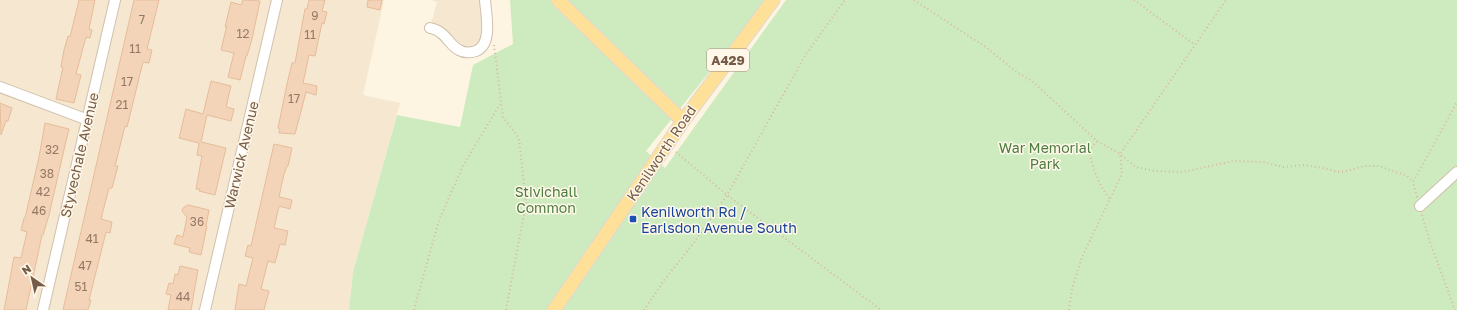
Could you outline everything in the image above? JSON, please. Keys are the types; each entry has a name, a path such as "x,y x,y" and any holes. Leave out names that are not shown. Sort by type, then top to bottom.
{"main road":[{"path":"558,0 682,121"},
{"name":"Kenilworth Road","path":"554,310 682,121 774,0"}],"street":[{"name":"Styvechale Avenue","path":"43,310 115,0"},
{"name":"Warwick Avenue","path":"205,310 277,0"},
{"path":"430,28 440,32 450,44 459,50 467,52 481,49 488,36 485,0"},
{"path":"0,87 88,120"},
{"path":"1420,206 1457,172"}],"path":[{"path":"644,310 727,195 806,54 845,0"},
{"path":"914,0 987,48 1015,71 1032,81 1097,141 1120,154 1136,166 1155,171 1182,172 1234,161 1263,162 1283,167 1304,165 1337,172 1348,171 1364,166 1379,166 1406,176 1413,182"},
{"path":"1134,0 1195,46"},
{"path":"1069,310 1072,289 1082,257 1122,174 1120,154 1226,0"},
{"path":"494,42 500,103 503,116 519,138 526,203 506,310"},
{"path":"414,310 439,220 463,166 500,103"},
{"path":"1097,141 1089,150 1093,167 1104,192 1110,200"},
{"path":"667,144 727,195 882,310"}],"shaded area":[{"path":"0,0 384,0 363,95 400,103 353,272 349,310 0,310"},
{"path":"431,0 485,0 487,36 473,52 430,28 437,2"}],"green space":[{"name":"War Memorial Park","path":"510,0 767,0 646,151 665,168 786,0 1457,0 1457,310 349,310 353,272 397,115 460,127 473,65 513,44"}],"building":[{"path":"79,0 95,0 89,29 92,30 90,38 86,37 76,74 81,75 74,103 56,99 63,67 61,67 64,50 68,36 70,37"},
{"path":"134,0 159,0 147,49 152,50 149,63 143,62 127,127 125,126 115,166 118,166 112,188 109,188 101,219 112,222 110,233 106,232 89,300 91,300 88,310 63,310"},
{"path":"243,0 260,1 252,39 240,80 228,77 234,53 221,50 231,2 241,5"},
{"path":"309,0 325,0 322,11 327,12 324,24 322,23 315,56 309,55 303,83 317,86 316,95 306,92 295,134 279,133 280,129 278,128 287,84 292,63 295,63 305,9 307,9"},
{"path":"368,0 382,0 380,10 367,7"},
{"path":"211,81 231,86 226,107 234,109 231,121 207,115 201,142 226,148 215,195 199,191 200,189 196,189 202,156 197,155 199,143 179,138 186,109 203,114"},
{"path":"0,103 12,108 8,121 6,121 1,135"},
{"path":"45,123 69,129 49,215 42,235 26,310 4,310 14,257 21,258 27,232 21,230 39,157"},
{"path":"274,144 292,148 279,197 292,200 290,209 279,206 274,228 288,231 285,245 280,244 275,263 268,261 261,289 269,291 264,310 235,310 239,284 246,286 253,258 245,256 248,245 251,246"},
{"path":"188,205 209,210 201,255 189,252 190,248 174,244 177,235 183,237 187,217 182,211 183,208"},
{"path":"180,266 198,270 191,310 168,310 171,295 166,294 169,283 173,284 175,274 178,275"}],"place":[{"name":"Kenilworth Rd / Earlsdon Avenue South","path":"633,219"}],"park label":[{"name":"Stivichall Common","path":"546,200"}]}
